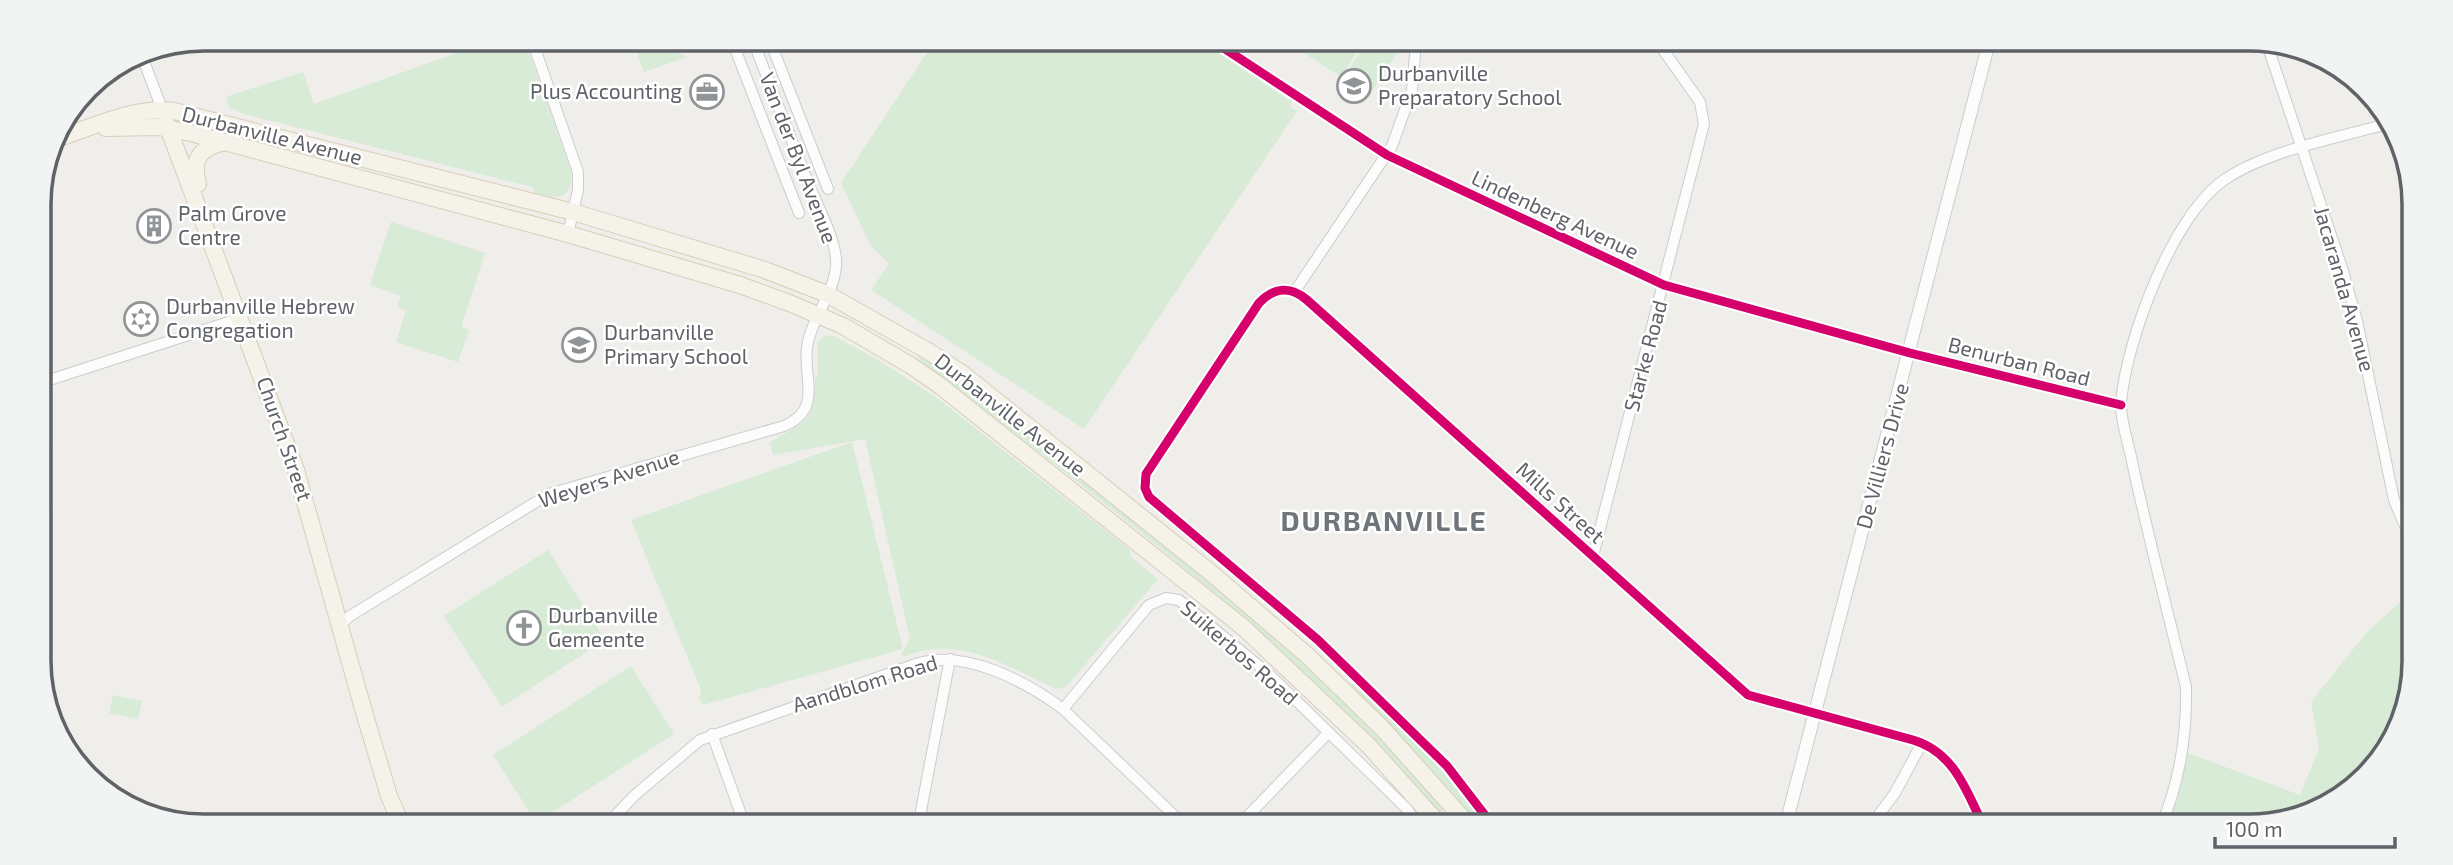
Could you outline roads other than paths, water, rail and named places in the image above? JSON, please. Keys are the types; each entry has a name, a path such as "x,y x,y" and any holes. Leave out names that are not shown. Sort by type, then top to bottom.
{"main road":[{"name":"Durbanville Avenue","path":"90,129 135,113 162,109 573,212 762,269 827,294 963,374 1221,580 1357,703 1459,814"},
{"name":"Church Street","path":"162,109 296,470 396,814"},
{"name":"Durbanville Avenue","path":"90,129 169,129 226,142 568,234 740,285 843,326 939,385 1244,628 1369,746 1430,814"},
{"path":"66,136 90,129"},
{"path":"204,220 204,205 195,172 196,164 206,149 226,142"},
{"name":"Church Street","path":"386,814 389,796"}],"street":[{"path":"536,51 577,164 579,181 568,234"},
{"path":"736,51 799,213"},
{"name":"Van der Byl Avenue","path":"757,51 836,258 835,274 818,315"},
{"name":"Van der Byl Avenue","path":"774,51 828,189"},
{"name":"Lindenberg Avenue","path":"1228,51 1387,155 1664,285 1910,353"},
{"path":"1416,51 1415,71 1407,109 1387,155 1295,291 1274,292 1259,303 1146,474 1144,488 1149,497 1318,640 1447,766 1484,814"},
{"name":"Starke Road","path":"1594,556 1704,124 1700,102 1664,51"},
{"name":"De Villiers Drive","path":"1789,814 1987,51"},
{"name":"Jacaranda Avenue","path":"2271,52 2347,284 2394,500 2402,519"},
{"name":"Church Street","path":"144,63 162,109"},
{"path":"764,124 781,114"},
{"path":"2166,814 2182,759 2186,687 2140,500 2121,405 2133,346 2145,305 2165,258 2188,220 2207,194 2229,176 2300,147 2381,126"},
{"name":"Mills Street","path":"1295,291 1748,695 1922,743 1939,752 1952,764 1977,814"},
{"name":"Weyers Avenue","path":"340,625 350,616 549,494 793,422 804,412 807,404 807,347 818,315"},
{"path":"51,379 241,318"},
{"name":"Benurban Road","path":"1910,353 2121,405"},
{"name":"Suikerbos Road","path":"1063,709 1149,605 1160,599 1173,598 1185,603 1270,676 1410,814"},
{"path":"920,814 950,659"},
{"name":"Aandblom Road","path":"617,814 635,794 689,747 712,734 927,660 950,659 973,663 1037,690 1063,709 1173,814"},
{"path":"1250,814 1328,733"},
{"path":"712,734 741,814"},
{"path":"1879,814 1895,793 1922,743"}],"place":[{"name":"Durbanville Preparatory School","path":"1354,86"},
{"name":"Plus Accounting","path":"707,92"},
{"name":"Palm Grove Centre","path":"154,226"},
{"name":"Durbanville Hebrew Congregation","path":"141,319"},
{"name":"Durbanville Primary School","path":"579,345"},
{"name":"Durbanville Gemeente","path":"524,628"}],"district":[{"name":"DURBANVILLE","path":"1384,521"}]}
